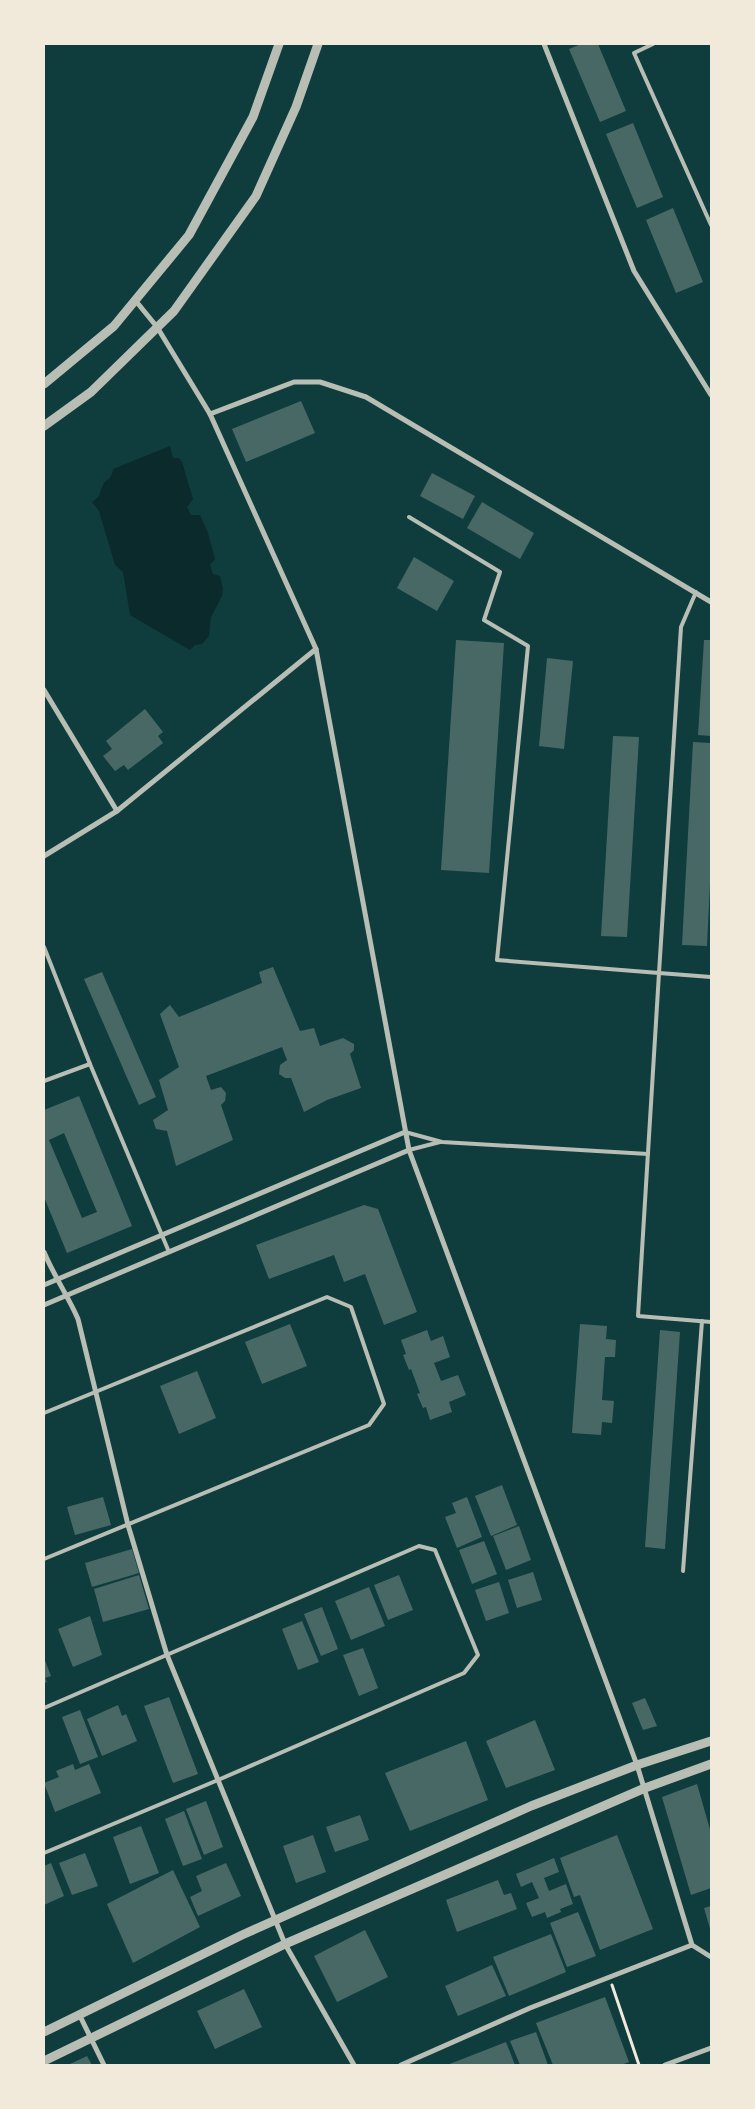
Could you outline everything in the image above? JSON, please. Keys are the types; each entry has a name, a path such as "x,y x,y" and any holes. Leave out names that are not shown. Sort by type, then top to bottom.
{"street":[{"path":"44,384 114,326 189,235 253,116 279,44"},
{"path":"44,426 91,392 174,310 256,196 296,108 318,44"},
{"path":"544,44 634,271 711,395"},
{"path":"135,300 157,327 210,414 316,649 409,1150 637,1765 692,1945 711,1957"},
{"path":"210,414 294,382 320,382 366,397 711,602"},
{"path":"44,856 117,811 316,649"},
{"path":"44,690 117,811"},
{"path":"44,1286 405,1132"},
{"path":"44,1305 409,1150"},
{"path":"44,1252 56,1280 68,1295 78,1319 128,1525 167,1655 285,1944 354,2065"},
{"path":"44,2032 275,1921 531,1806 637,1765 711,1741"},
{"path":"44,2062 285,1944 645,1788 711,1764"},
{"path":"401,2065 530,2008 692,1945"},
{"path":"78,2014 104,2065"},
{"path":"665,2065 711,2048"}],"lane":[{"path":"653,44 634,53 711,225"},
{"path":"410,517 500,572 484,620 528,646 497,960 711,977"},
{"path":"696,592 681,627 638,1316 711,1322"},
{"path":"44,947 90,1064 169,1252"},
{"path":"44,1081 90,1064"},
{"path":"405,1132 442,1142 648,1154"},
{"path":"409,1150 442,1142"},
{"path":"44,1413 327,1297 352,1307 384,1404 369,1425 44,1559"},
{"path":"683,1571 702,1321"},
{"path":"44,1708 419,1546 435,1550 478,1654 464,1673 44,1853"}],"path":[{"path":"610,1977 639,2065"}],"water":[{"path":"170,446 173,458 179,458 182,462 193,499 187,507 191,515 200,515 208,533 215,559 210,565 213,574 220,576 223,589 222,596 211,617 209,636 202,644 195,645 190,650 130,615 123,572 115,565 99,511 92,502 99,496 104,483 110,478 113,469"}],"building":[{"path":"581,44 598,44 626,111 600,122 569,49"},
{"path":"633,123 663,197 637,208 606,134"},
{"path":"673,208 703,282 676,293 646,220"},
{"path":"301,401 315,433 246,462 232,429"},
{"path":"432,473 475,496 463,519 420,496"},
{"path":"482,502 534,533 520,559 467,528"},
{"path":"414,557 454,581 437,611 397,588"},
{"path":"456,640 504,643 489,873 441,870"},
{"path":"704,640 711,640 711,736 698,735"},
{"path":"547,658 573,661 564,749 539,746"},
{"path":"145,709 163,732 158,736 163,743 128,770 124,765 115,771 103,756 112,749 106,741"},
{"path":"613,736 639,737 627,937 601,936"},
{"path":"693,742 711,743 711,863 707,946 682,945"},
{"path":"273,967 300,1031 314,1028 320,1046 343,1038 354,1044 354,1050 350,1054 361,1088 327,1100 304,1112 291,1078 285,1078 279,1074 280,1065 287,1060 282,1047 206,1076 211,1090 221,1087 226,1093 225,1101 221,1105 233,1140 176,1166 167,1131 156,1129 153,1120 168,1110 159,1080 179,1067 160,1014 170,1005 179,1017 262,983 259,972"},
{"path":"102,972 156,1097 139,1105 84,979"},
{"path":"79,1096 132,1226 67,1253 44,1197 44,1110","holes":["64,1133 97,1212 82,1218 49,1140"]},
{"path":"364,1205 378,1209 417,1312 384,1325 365,1274 344,1282 334,1255 269,1279 256,1245"},
{"path":"290,1324 307,1366 262,1384 245,1342"},
{"path":"580,1324 607,1326 606,1339 616,1340 615,1357 605,1357 602,1400 614,1401 612,1423 602,1422 601,1435 572,1433"},
{"path":"427,1330 431,1341 443,1336 450,1357 434,1363 441,1381 458,1375 466,1395 449,1402 452,1412 430,1420 426,1407 423,1408 417,1394 420,1393 411,1369 409,1370 403,1355 406,1354 401,1340"},
{"path":"660,1330 680,1332 665,1549 645,1547"},
{"path":"197,1371 216,1418 179,1434 160,1386"},
{"path":"502,1485 517,1525 491,1536 475,1496"},
{"path":"103,1497 111,1525 75,1535 67,1507"},
{"path":"467,1497 482,1537 457,1548 445,1517 456,1513 452,1503"},
{"path":"519,1526 531,1560 506,1570 493,1536"},
{"path":"484,1541 497,1574 472,1584 459,1550"},
{"path":"132,1549 139,1573 92,1587 85,1563"},
{"path":"533,1572 542,1600 517,1608 508,1580"},
{"path":"139,1575 149,1609 103,1622 94,1589"},
{"path":"399,1575 413,1610 388,1620 374,1585"},
{"path":"499,1582 509,1613 486,1621 475,1590"},
{"path":"369,1587 385,1626 351,1640 335,1601"},
{"path":"322,1607 338,1649 321,1656 304,1614"},
{"path":"90,1616 102,1655 73,1667 58,1629"},
{"path":"302,1621 319,1662 298,1670 282,1629"},
{"path":"363,1648 378,1688 359,1696 343,1655"},
{"path":"44,1658 51,1676 45,1678 47,1682 44,1683"},
{"path":"169,1697 198,1774 173,1783 144,1706"},
{"path":"645,1698 657,1726 643,1730 632,1703"},
{"path":"118,1705 122,1716 126,1714 137,1741 102,1756 87,1719"},
{"path":"80,1710 98,1757 80,1764 62,1717"},
{"path":"535,1720 555,1770 506,1788 486,1741"},
{"path":"466,1741 488,1800 410,1831 385,1773"},
{"path":"73,1764 75,1770 89,1764 101,1793 55,1812 44,1783 59,1777 56,1771"},
{"path":"697,1784 711,1833 711,1888 691,1895 662,1797"},
{"path":"206,1801 223,1847 204,1855 186,1809"},
{"path":"184,1811 202,1859 183,1866 165,1819"},
{"path":"360,1815 369,1840 335,1852 326,1827"},
{"path":"141,1826 159,1873 130,1884 113,1837"},
{"path":"313,1835 326,1872 296,1883 283,1846"},
{"path":"617,1835 653,1929 600,1950 580,1895 574,1897 560,1858"},
{"path":"85,1853 98,1886 72,1895 59,1863"},
{"path":"554,1858 559,1872 544,1878 549,1891 566,1884 573,1904 560,1909 561,1912 547,1918 545,1912 532,1917 526,1903 539,1898 532,1882 521,1887 516,1874"},
{"path":"51,1863 64,1896 44,1905 44,1866"},
{"path":"226,1863 241,1896 198,1916 190,1897 202,1891 196,1876"},
{"path":"173,1870 200,1927 133,1963 107,1904"},
{"path":"498,1880 504,1895 511,1893 517,1909 457,1932 446,1900"},
{"path":"711,1906 711,1932 704,1908"},
{"path":"578,1912 596,1956 567,1967 550,1923"},
{"path":"365,1930 388,1977 337,2002 314,1956"},
{"path":"551,1934 566,1972 509,1996 493,1957"},
{"path":"492,1965 506,1996 458,2016 445,1986"},
{"path":"244,1989 262,2027 215,2049 197,2011"},
{"path":"605,1997 629,2062 621,2065 553,2065 536,2023"},
{"path":"536,2032 548,2065 520,2065 510,2041"},
{"path":"506,2042 515,2065 447,2065"},
{"path":"87,2056 92,2065 68,2065"}]}
